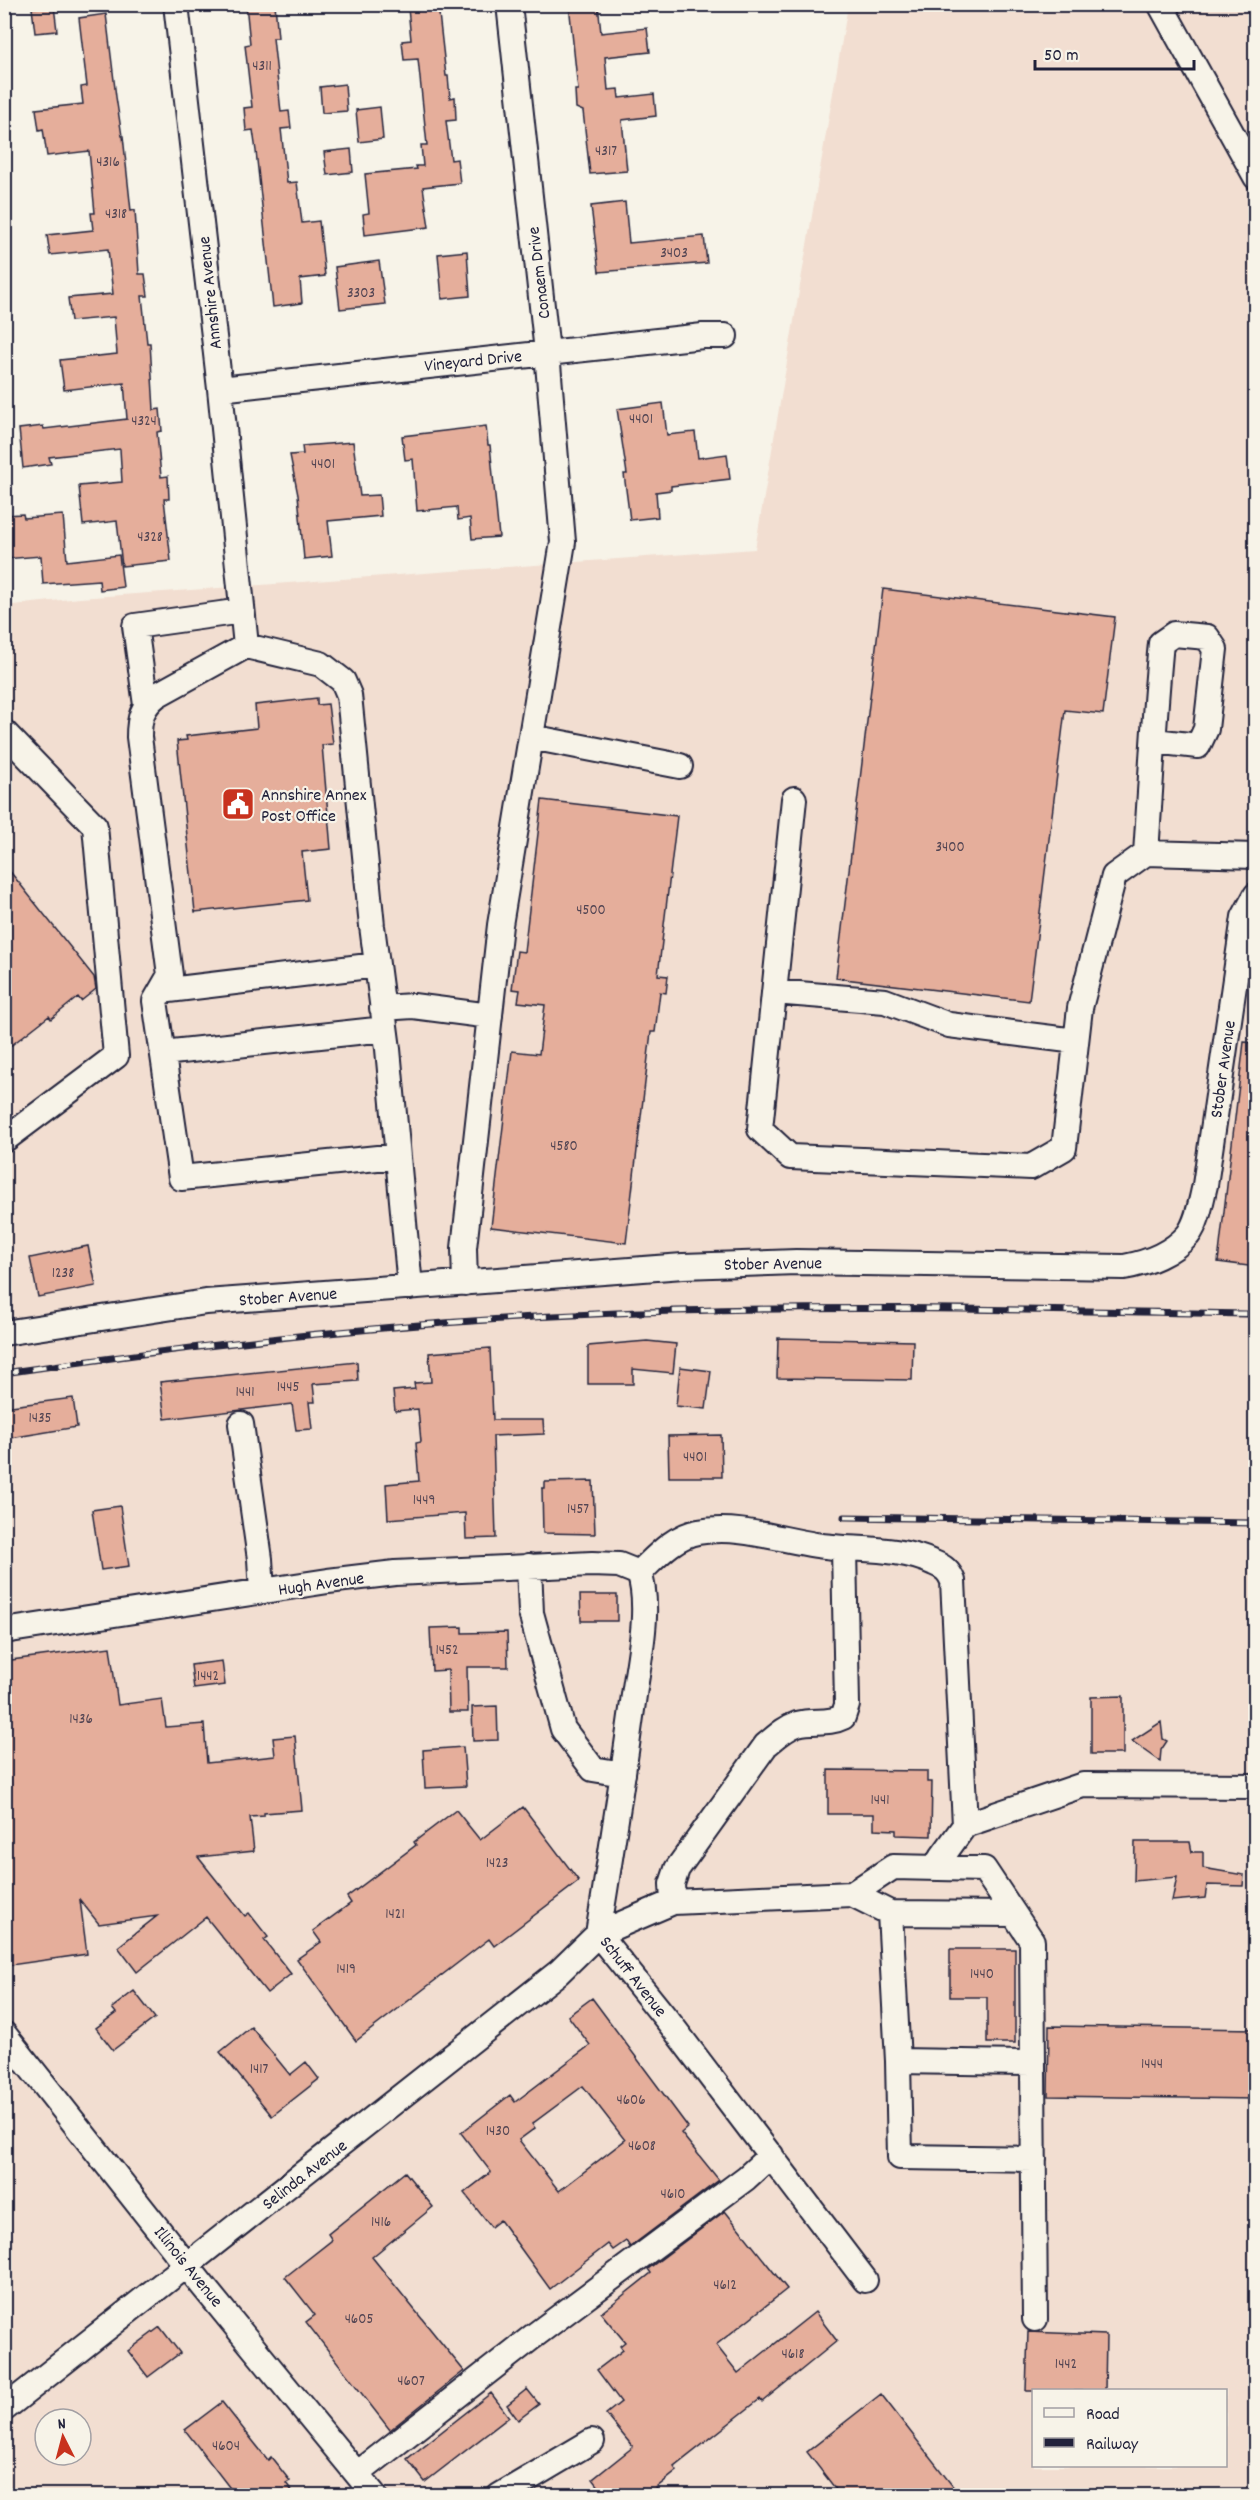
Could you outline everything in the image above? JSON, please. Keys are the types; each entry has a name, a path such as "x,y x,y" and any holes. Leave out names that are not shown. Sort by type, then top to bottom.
{"street":[{"name":"Annshire Avenue","path":"176,4 220,389 246,646"},
{"name":"Conaem Drive","path":"465,1283 464,1248 500,925 563,542 547,352 509,4"},
{"path":"1160,4 1256,177"},
{"name":"Vineyard Drive","path":"220,389 547,352 703,336 725,336"},
{"path":"146,705 135,626 242,611"},
{"path":"1146,854 1154,741 1153,722 1161,643 1174,633 1207,637 1215,650 1206,729 1198,746 1154,741"},
{"path":"397,1156 181,1178 155,1001 170,975 139,737 139,720 146,705 157,695 246,646 321,664 343,681 349,695 384,1018 410,1287"},
{"path":"4,732 95,826 116,1056 4,1140"},
{"path":"531,737 680,766"},
{"path":"794,798 760,1128 790,1157 1031,1167 1064,1148 1080,1008 1114,876 1146,854 1246,856"},
{"name":"Stober Avenue","path":"4,1333 206,1302 683,1266 796,1262 1125,1267 1148,1263 1188,1235 1197,1215 1205,1185 1244,917 1256,895"},
{"path":"161,991 377,964"},
{"path":"774,992 885,1001 949,1025 1076,1041"},
{"path":"163,1053 384,1018 413,1006 490,1016"},
{"path":"241,1424 260,1559 262,1591"},
{"path":"639,1573 667,1545 695,1532 727,1529 844,1548 904,1553 934,1562 949,1571 953,1581 965,1825"},
{"path":"673,1902 672,1884 677,1869 766,1745 784,1730 799,1724 832,1723 843,1717 847,1705 844,1548"},
{"name":"Hugh Avenue","path":"4,1630 395,1573 529,1566 619,1565 639,1573"},
{"path":"529,1566 531,1613 563,1729 593,1769 623,1774"},
{"name":"Schuff Avenue","path":"639,1573 644,1588 640,1647 598,1934 672,2026 865,2280"},
{"path":"934,1868 965,1825 1083,1785 1256,1786"},
{"path":"852,1894 893,1867 984,1869 1032,1941 1035,2319"},
{"path":"598,1934 673,1902 852,1894 890,1913 1014,1914"},
{"path":"890,1913 898,2061 900,2157 1034,2159"},
{"name":"Selinda Avenue","path":"4,2409 559,1972 598,1934"},
{"name":"Illinois Avenue","path":"4,2034 375,2496"},
{"path":"898,2061 1033,2063"},
{"path":"357,2474 531,2338 746,2178 771,2155"},
{"path":"499,2496 592,2440"}],"shaded area":[{"path":"848,5 1255,5 1255,2495 5,2495 4,606 80,598 755,549"}],"building":[{"path":"246,4 275,4 278,38 273,38 281,112 289,111 291,128 281,129 287,183 297,182 302,223 319,221 325,276 300,279 302,303 273,307 253,130 246,131 244,108 252,107 245,45 250,44"},
{"path":"569,4 598,4 601,33 647,28 650,52 605,57 608,90 618,89 619,98 654,94 656,116 622,120 627,171 590,174 583,111 576,108 575,90 578,90"},
{"path":"438,5 450,98 455,97 456,120 446,121 451,160 457,159 460,183 423,187 429,227 365,235 363,214 369,213 365,174 417,169 416,166 423,166 421,145 427,145 418,59 404,60 402,41 411,40 408,8"},
{"path":"54,6 57,31 35,33 32,8"},
{"path":"106,14 131,211 135,210 139,274 145,274 148,296 142,296 147,343 150,343 154,410 160,409 162,431 157,432 161,477 168,476 169,499 164,499 171,561 122,566 117,521 83,525 79,486 122,482 120,449 49,457 51,464 23,468 19,429 43,426 44,429 127,419 124,383 64,390 60,360 117,354 114,317 71,321 68,298 113,294 108,249 50,255 47,235 93,230 91,213 95,213 89,151 47,156 43,129 39,130 36,109 83,104 81,87 87,86 79,18"},
{"path":"345,84 347,111 322,113 320,87"},
{"path":"380,107 383,139 359,142 356,110"},
{"path":"351,149 353,172 327,175 324,152"},
{"path":"625,202 629,243 704,236 707,263 599,272 591,206"},
{"path":"467,251 470,296 442,299 438,254"},
{"path":"379,261 385,304 340,309 335,267"},
{"path":"663,403 667,435 695,432 698,458 727,454 730,479 671,486 671,490 656,492 658,517 630,520 624,474 627,474 617,409"},
{"path":"486,426 499,537 472,539 470,518 458,520 457,507 417,511 413,459 405,460 402,436"},
{"path":"353,442 360,496 379,495 381,516 328,521 332,556 304,559 298,495 290,455 303,454 302,446"},
{"path":"23,514 24,518 63,515 67,561 119,555 123,587 100,590 99,580 43,584 41,556 4,559 4,515"},
{"path":"883,589 1115,617 1103,714 1065,710 1029,1001 836,978"},
{"name":"Annshire Annex Post Office","path":"317,698 317,705 328,704 333,744 322,745 331,849 302,852 307,900 195,912 177,741 187,740 186,736 257,728 255,705"},
{"path":"542,800 677,816 658,975 668,976 666,993 660,992 655,1032 651,1032 626,1243 491,1227 512,1051 539,1054 545,1005 518,1002 520,990 512,989 517,951 524,952"},
{"path":"4,864 94,977 96,989 81,1001 78,997 51,1019 49,1016 4,1051"},
{"path":"1244,1042 1256,1043 1256,1267 1218,1262"},
{"path":"88,1246 96,1286 38,1297 30,1258"},
{"path":"778,1338 913,1341 912,1380 777,1378"},
{"path":"647,1341 676,1344 673,1373 633,1369 633,1384 588,1384 588,1346"},
{"path":"490,1348 493,1420 543,1420 544,1434 493,1436 496,1538 466,1539 465,1513 388,1519 386,1484 419,1481 416,1443 421,1442 418,1409 395,1411 393,1391 415,1389 414,1383 431,1382 429,1353"},
{"path":"357,1362 358,1381 313,1384 315,1402 309,1402 312,1429 296,1430 292,1404 165,1419 160,1382"},
{"path":"680,1367 711,1371 706,1409 676,1406"},
{"path":"73,1398 77,1427 4,1439 4,1407"},
{"path":"721,1435 722,1477 669,1477 668,1436"},
{"path":"593,1481 595,1534 543,1533 542,1488 545,1488 545,1482"},
{"path":"120,1506 129,1566 101,1570 92,1510"},
{"path":"580,1595 617,1595 617,1621 581,1621"},
{"path":"462,1627 462,1633 507,1632 508,1667 467,1667 468,1712 449,1712 448,1670 432,1671 430,1628"},
{"path":"110,1647 118,1705 162,1699 166,1727 204,1724 207,1763 275,1756 273,1738 295,1736 302,1810 264,1813 264,1816 250,1817 254,1851 198,1857 245,1916 249,1913 268,1937 264,1940 291,1974 267,1993 206,1917 137,1972 118,1947 157,1916 99,1924 80,1900 87,1954 4,1966 4,1661"},
{"path":"222,1661 225,1685 194,1689 191,1665"},
{"path":"1123,1696 1123,1754 1091,1754 1091,1697"},
{"path":"497,1706 498,1740 473,1741 472,1707"},
{"path":"1161,1722 1163,1739 1167,1741 1161,1750 1160,1761 1132,1741"},
{"path":"463,1747 466,1786 425,1788 423,1750"},
{"path":"828,1770 927,1771 927,1782 932,1782 931,1836 896,1835 896,1830 874,1829 874,1814 828,1814"},
{"path":"523,1807 579,1881 494,1946 489,1939 356,2041 297,1959 321,1942 313,1931 351,1903 347,1897 416,1845 414,1842 456,1810 480,1840"},
{"path":"1135,1842 1190,1842 1192,1852 1203,1852 1203,1868 1244,1875 1243,1886 1207,1885 1205,1898 1172,1901 1177,1877 1134,1881"},
{"path":"950,1949 1015,1949 1015,2043 987,2043 987,1997 950,1997"},
{"path":"134,1991 155,2018 113,2050 96,2028 116,2013 112,2008"},
{"path":"592,1998 688,2127 681,2133 719,2180 630,2247 626,2241 613,2250 608,2244 550,2289 500,2220 491,2227 464,2193 491,2172 461,2133 510,2095 515,2102 590,2045 568,2016","holes":["583,2086 625,2140 559,2191 519,2140 535,2128 532,2124"]},
{"path":"1049,2026 1256,2029 1256,2099 1048,2096"},
{"path":"251,2027 290,2075 306,2062 319,2079 272,2116 220,2052"},
{"path":"405,2172 433,2207 372,2257 464,2371 390,2430 306,2322 315,2315 285,2277 332,2240 328,2234"},
{"path":"725,2211 787,2289 716,2345 738,2373 815,2312 837,2341 762,2402 760,2399 674,2467 677,2471 656,2488 661,2496 606,2496 593,2479 633,2447 606,2414 621,2402 597,2370 623,2350 620,2346 625,2342 601,2313 651,2273 648,2269"},
{"path":"160,2327 180,2353 148,2377 128,2351"},
{"path":"1028,2332 1106,2335 1105,2389 1032,2389 1032,2391 1026,2391"},
{"path":"527,2389 539,2404 518,2420 507,2405"},
{"path":"491,2393 509,2417 425,2482 407,2459"},
{"path":"881,2394 955,2489 946,2496 841,2496 807,2452"},
{"path":"222,2402 268,2460 271,2457 290,2481 286,2483 296,2496 236,2496 185,2430"}],"railway":[{"path":"4,1373 255,1340 423,1325 592,1314 748,1309 966,1309 1256,1314"},
{"path":"844,1517 1256,1523"}],"place":[{"name":"Annshire Annex Post Office","path":"238,804"}]}
